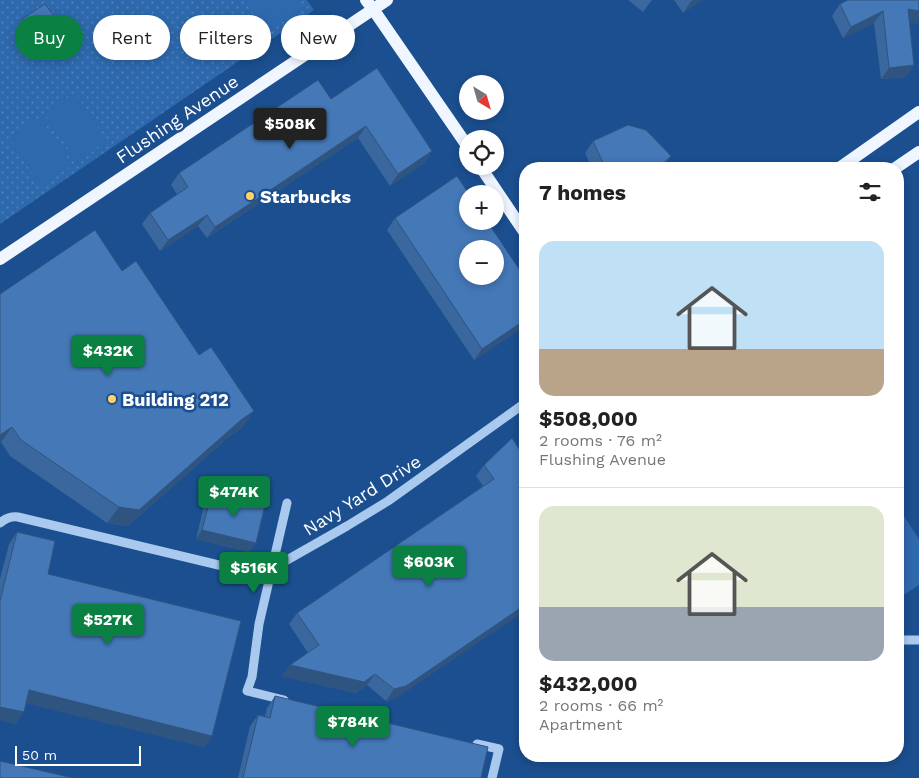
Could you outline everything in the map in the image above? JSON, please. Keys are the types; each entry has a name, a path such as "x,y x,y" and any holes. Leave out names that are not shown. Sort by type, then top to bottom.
{"main road":[{"name":"Flushing Avenue","path":"0,259 370,4 387,0"},
{"path":"370,4 459,134"},
{"path":"848,162 919,112"},
{"path":"904,162 919,152"},
{"path":"486,175 519,224"}],"street":[{"name":"Navy Yard Drive","path":"0,523 13,516 252,573 272,568 388,501 519,407"},
{"path":"287,503 259,624 252,677 247,691 297,703"},
{"path":"904,640 919,640"},
{"path":"469,742 499,749 492,778"}],"shaded area":[{"path":"0,0 307,0 314,10 307,15 281,15 281,32 271,39 271,15 180,15 180,60 241,60 0,224"},
{"path":"244,0 297,0 302,8 292,15 281,15 281,23 271,30 271,15 254,15"},
{"path":"75,93 107,141 77,161 45,114"},
{"path":"40,117 72,165 41,186 9,138"},
{"path":"904,516 919,539 919,585 904,595"}],"building":[{"path":"848,0 919,0 919,11 908,9 914,65 889,68 883,11 851,27 840,4"},
{"path":"45,4 53,15 28,15"},
{"path":"377,68 432,151 398,174 366,126 215,227 207,215 168,240 150,213 188,187 179,173 318,80 331,99"},
{"path":"628,125 646,130 671,156 665,162 603,162 593,141"},
{"path":"457,176 463,185 459,185 459,230 493,230 500,240 459,240 459,285 504,285 504,246 519,269 519,324 482,349 395,218"},
{"name":"Building 212","path":"95,230 122,271 136,261 199,355 211,347 254,411 241,420 139,510 119,507 21,440 12,427 0,435 0,294"},
{"path":"512,438 519,449 519,609 406,686 394,689 375,674 364,682 290,665 319,645 297,613 494,479 484,465"},
{"path":"212,492 265,505 256,543 202,530"},
{"path":"17,532 55,541 48,574 241,621 212,736 29,690 24,712 0,707 0,601"},
{"path":"275,696 488,747 481,778 243,778 258,715 270,718"},
{"path":"0,761 73,778 0,778"}],"place":[{"name":"Starbucks","path":"250,196"},
{"name":"Building 212","path":"112,399"}]}
